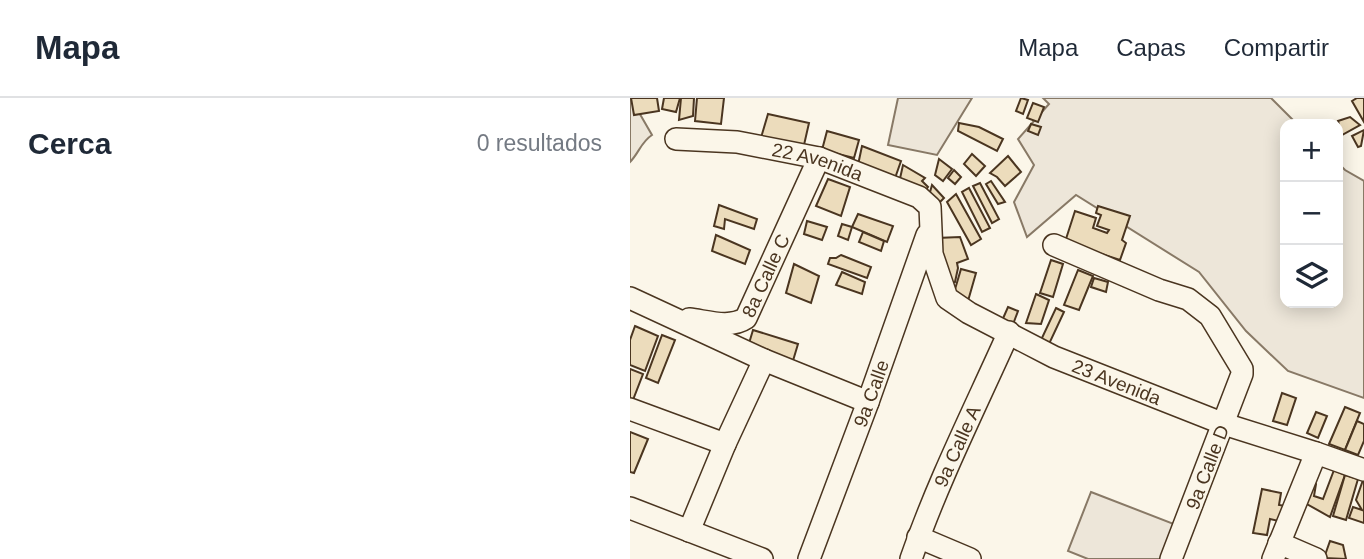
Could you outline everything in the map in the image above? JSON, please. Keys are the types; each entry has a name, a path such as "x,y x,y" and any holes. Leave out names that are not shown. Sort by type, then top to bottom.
{"street":[{"name":"22 Avenida","path":"676,139 737,142 819,158 919,197 930,207 930,226"},
{"name":"8a Calle C","path":"666,315 730,324 739,323 746,318 819,158"},
{"name":"23 Avenida","path":"930,226 932,254 947,298 969,313 1054,357 1224,424 1364,470"},
{"name":"9a Calle","path":"809,559 930,226"},
{"name":"9a Calle D","path":"1054,246 1159,290 1188,299 1210,316 1242,369 1224,424 1171,559"},
{"path":"633,307 666,315 764,360 868,402"},
{"name":"9a Calle A","path":"911,559 945,470 1009,332"},
{"path":"689,531 764,360"},
{"path":"630,409 725,444"},
{"path":"1315,559 1276,551 1316,453"},
{"path":"630,508 762,559"},
{"path":"918,537 970,559"}],"shaded area":[{"path":"630,98 633,98 652,135 630,162"},
{"path":"898,98 972,98 937,155 888,145"},
{"path":"1043,98 1271,98 1292,119 1280,119 1280,308 1343,308 1343,168 1364,181 1364,398 1288,371 1246,331 1199,272 1076,195 1027,237 1014,202 1034,165 1018,139 1049,104"},
{"path":"1091,492 1179,526 1166,559 1088,559 1068,551"}],"building":[{"path":"631,98 657,98 659,111 634,115"},
{"path":"664,98 680,98 676,112 662,109"},
{"path":"681,98 694,98 693,116 679,120"},
{"path":"697,98 724,98 721,124 695,121"},
{"path":"1021,98 1028,100 1023,114 1016,111"},
{"path":"1364,98 1364,122 1352,101"},
{"path":"1033,103 1044,107 1038,122 1027,118"},
{"path":"768,114 809,123 804,145 760,141"},
{"path":"1350,117 1360,125 1343,134 1343,119"},
{"path":"959,123 979,127 1003,139 997,151 958,131"},
{"path":"1031,124 1041,127 1038,135 1028,131"},
{"path":"1364,130 1361,146 1358,147 1352,136"},
{"path":"827,131 859,140 854,158 822,150"},
{"path":"862,146 901,161 894,181 858,165"},
{"path":"972,154 985,166 976,176 964,164"},
{"path":"1008,156 1021,172 1005,186 990,173"},
{"path":"939,159 952,169 943,181 935,175"},
{"path":"903,165 925,178 922,181 928,187 922,196 899,183"},
{"path":"954,170 961,177 955,184 948,178"},
{"path":"828,179 850,187 841,216 816,206"},
{"path":"991,181 1005,202 998,204 986,184"},
{"path":"980,183 999,219 992,223 973,186"},
{"path":"932,185 944,198 933,209 927,203"},
{"path":"969,188 990,228 982,232 962,192"},
{"path":"956,194 981,239 971,245 947,202"},
{"path":"719,205 757,219 754,229 725,219 724,229 714,226"},
{"path":"1098,206 1130,216 1122,240 1126,243 1120,260 1065,242 1075,211 1096,218 1093,228 1107,233 1109,230 1097,226 1101,215 1096,213"},
{"path":"858,214 893,226 887,242 852,227"},
{"path":"807,221 827,227 822,240 804,234"},
{"path":"842,224 852,227 848,240 838,236"},
{"path":"863,232 884,241 881,251 859,242"},
{"path":"716,235 750,250 745,264 712,251"},
{"path":"960,237 968,259 957,263 955,282 945,286 937,238"},
{"path":"841,255 871,267 867,278 828,264 830,258"},
{"path":"1051,260 1063,264 1053,297 1040,293"},
{"path":"794,264 819,276 811,303 786,293"},
{"path":"961,269 976,273 968,301 953,296"},
{"path":"1078,270 1093,276 1079,310 1064,305"},
{"path":"842,272 865,282 862,294 836,285"},
{"path":"1094,278 1108,282 1106,292 1091,287"},
{"path":"1036,294 1049,300 1041,324 1026,323"},
{"path":"1008,307 1018,311 1012,327 1001,323"},
{"path":"1056,308 1064,312 1049,344 1041,340"},
{"path":"635,326 658,336 645,371 630,365 630,340"},
{"path":"753,330 798,344 792,364 747,350"},
{"path":"662,335 675,340 658,383 646,378"},
{"path":"630,369 643,374 631,405 630,405"},
{"path":"1282,393 1296,398 1287,425 1273,421"},
{"path":"1345,407 1360,413 1345,450 1329,444"},
{"path":"1316,412 1327,416 1318,438 1307,433"},
{"path":"1357,421 1364,424 1364,441 1358,455 1345,450"},
{"path":"630,432 648,439 634,473 630,472"},
{"path":"1334,470 1345,475 1330,517 1305,503 1310,481 1316,484 1314,496 1323,499"},
{"path":"1345,475 1358,479 1346,520 1333,516"},
{"path":"1363,480 1364,523 1349,518 1353,507 1362,510 1356,500"},
{"path":"1262,489 1281,493 1279,505 1286,506 1283,522 1270,519 1267,535 1253,533"},
{"path":"1330,541 1343,545 1346,559 1324,558"}]}
